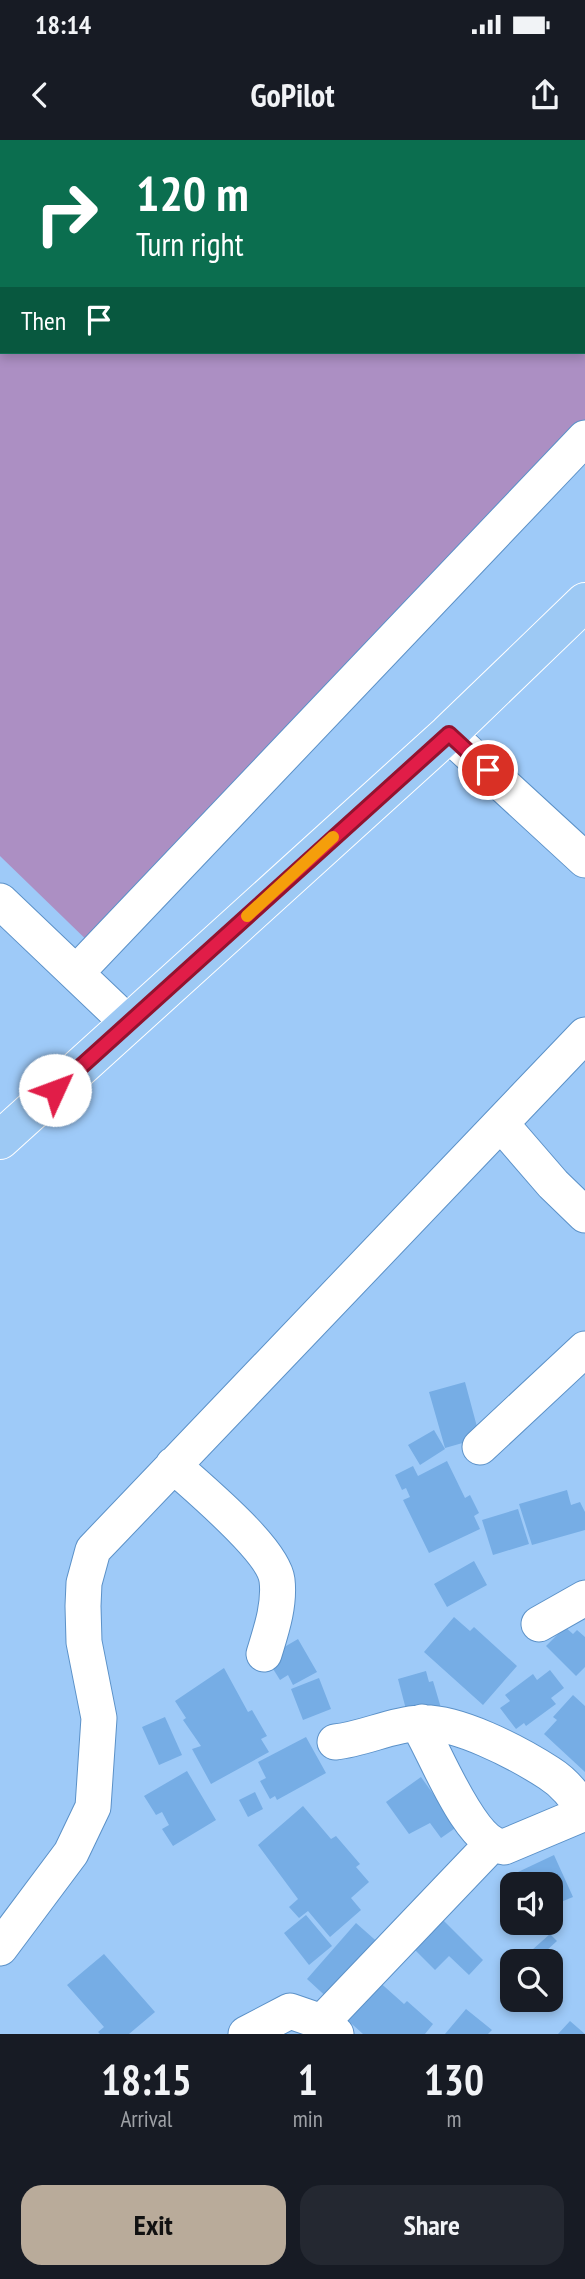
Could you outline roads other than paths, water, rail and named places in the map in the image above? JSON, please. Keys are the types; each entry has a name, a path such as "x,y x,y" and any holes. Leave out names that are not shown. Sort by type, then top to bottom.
{"main road":[{"path":"0,1140 449,734 585,601"}],"street":[{"path":"76,973 585,438"},
{"path":"449,734 585,860"},
{"path":"0,901 128,1023"},
{"path":"0,1948 71,1853 93,1807 99,1718 84,1643 83,1606 84,1583 93,1550 502,1125 585,1035"},
{"path":"502,1125 553,1184 585,1215"},
{"path":"480,1447 585,1349"},
{"path":"173,1465 250,1537 269,1561 277,1578 272,1627 264,1654"},
{"path":"539,1624 585,1598"},
{"path":"335,1742 395,1726 422,1723 458,1729 550,1774 575,1797 585,1813 504,1847 491,1845 474,1827 424,1735 422,1723"},
{"path":"246,2034 290,2011 329,2028 491,1845"}]}
